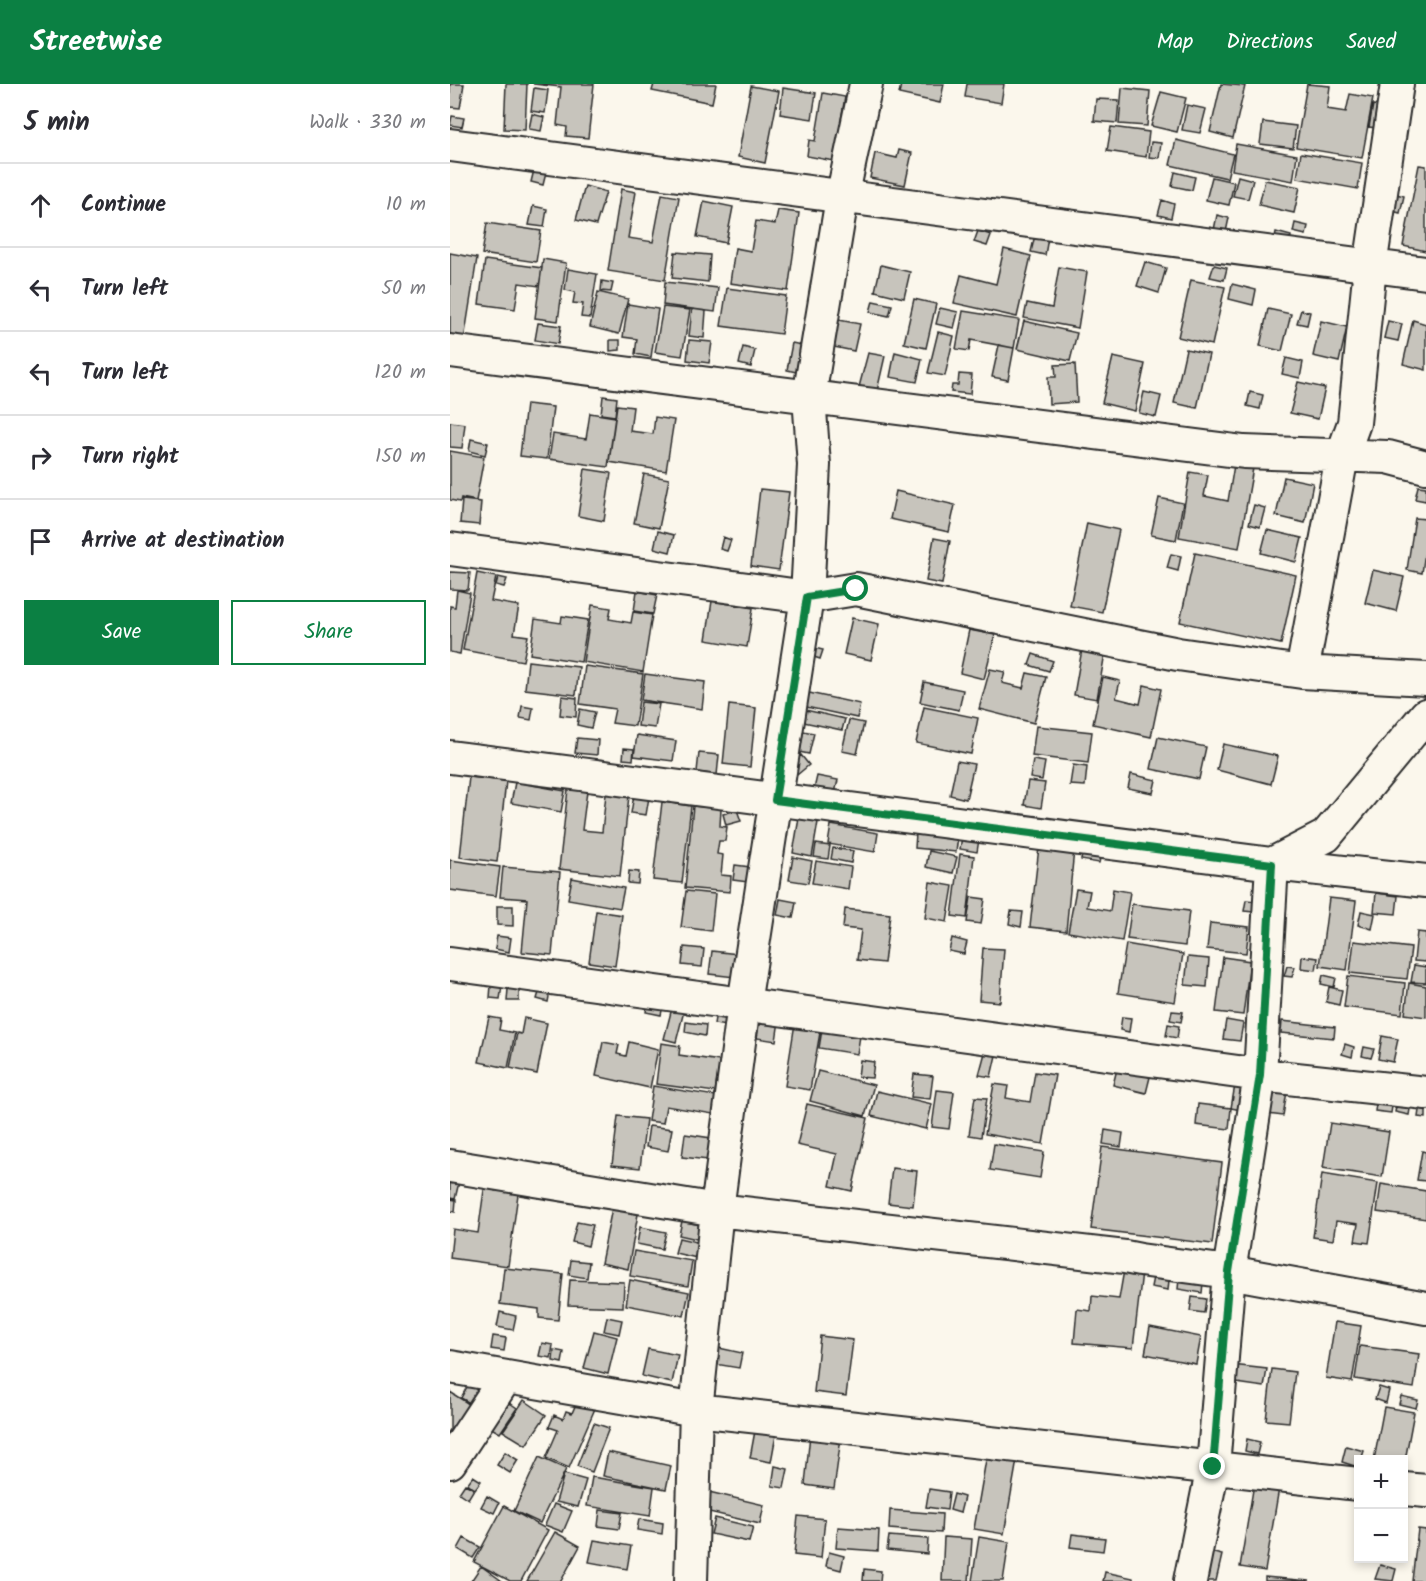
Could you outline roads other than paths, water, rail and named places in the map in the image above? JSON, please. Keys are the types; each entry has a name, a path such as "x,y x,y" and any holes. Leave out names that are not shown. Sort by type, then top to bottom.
{"street":[{"path":"691,1581 696,1410 717,1210 744,1004 807,597 814,465 809,397 842,198 866,84"},
{"path":"1302,672 1342,456 1354,423 1370,267 1397,84"},
{"path":"450,145 1426,273"},
{"path":"450,351 1244,452 1388,457 1426,467"},
{"path":"450,549 807,597 856,589 1178,654 1302,672 1426,679"},
{"path":"1272,864 1326,836 1426,715"},
{"path":"450,757 1272,864 1426,881"},
{"path":"1190,1581 1213,1467 1229,1272 1260,1075 1272,864"},
{"path":"450,964 1260,1075 1426,1094"},
{"path":"450,1166 717,1210 1125,1257 1229,1272 1426,1308"},
{"path":"450,1367 696,1410 1354,1483"},
{"path":"450,1462 506,1377"},
{"path":"1408,1489 1426,1491"}]}
